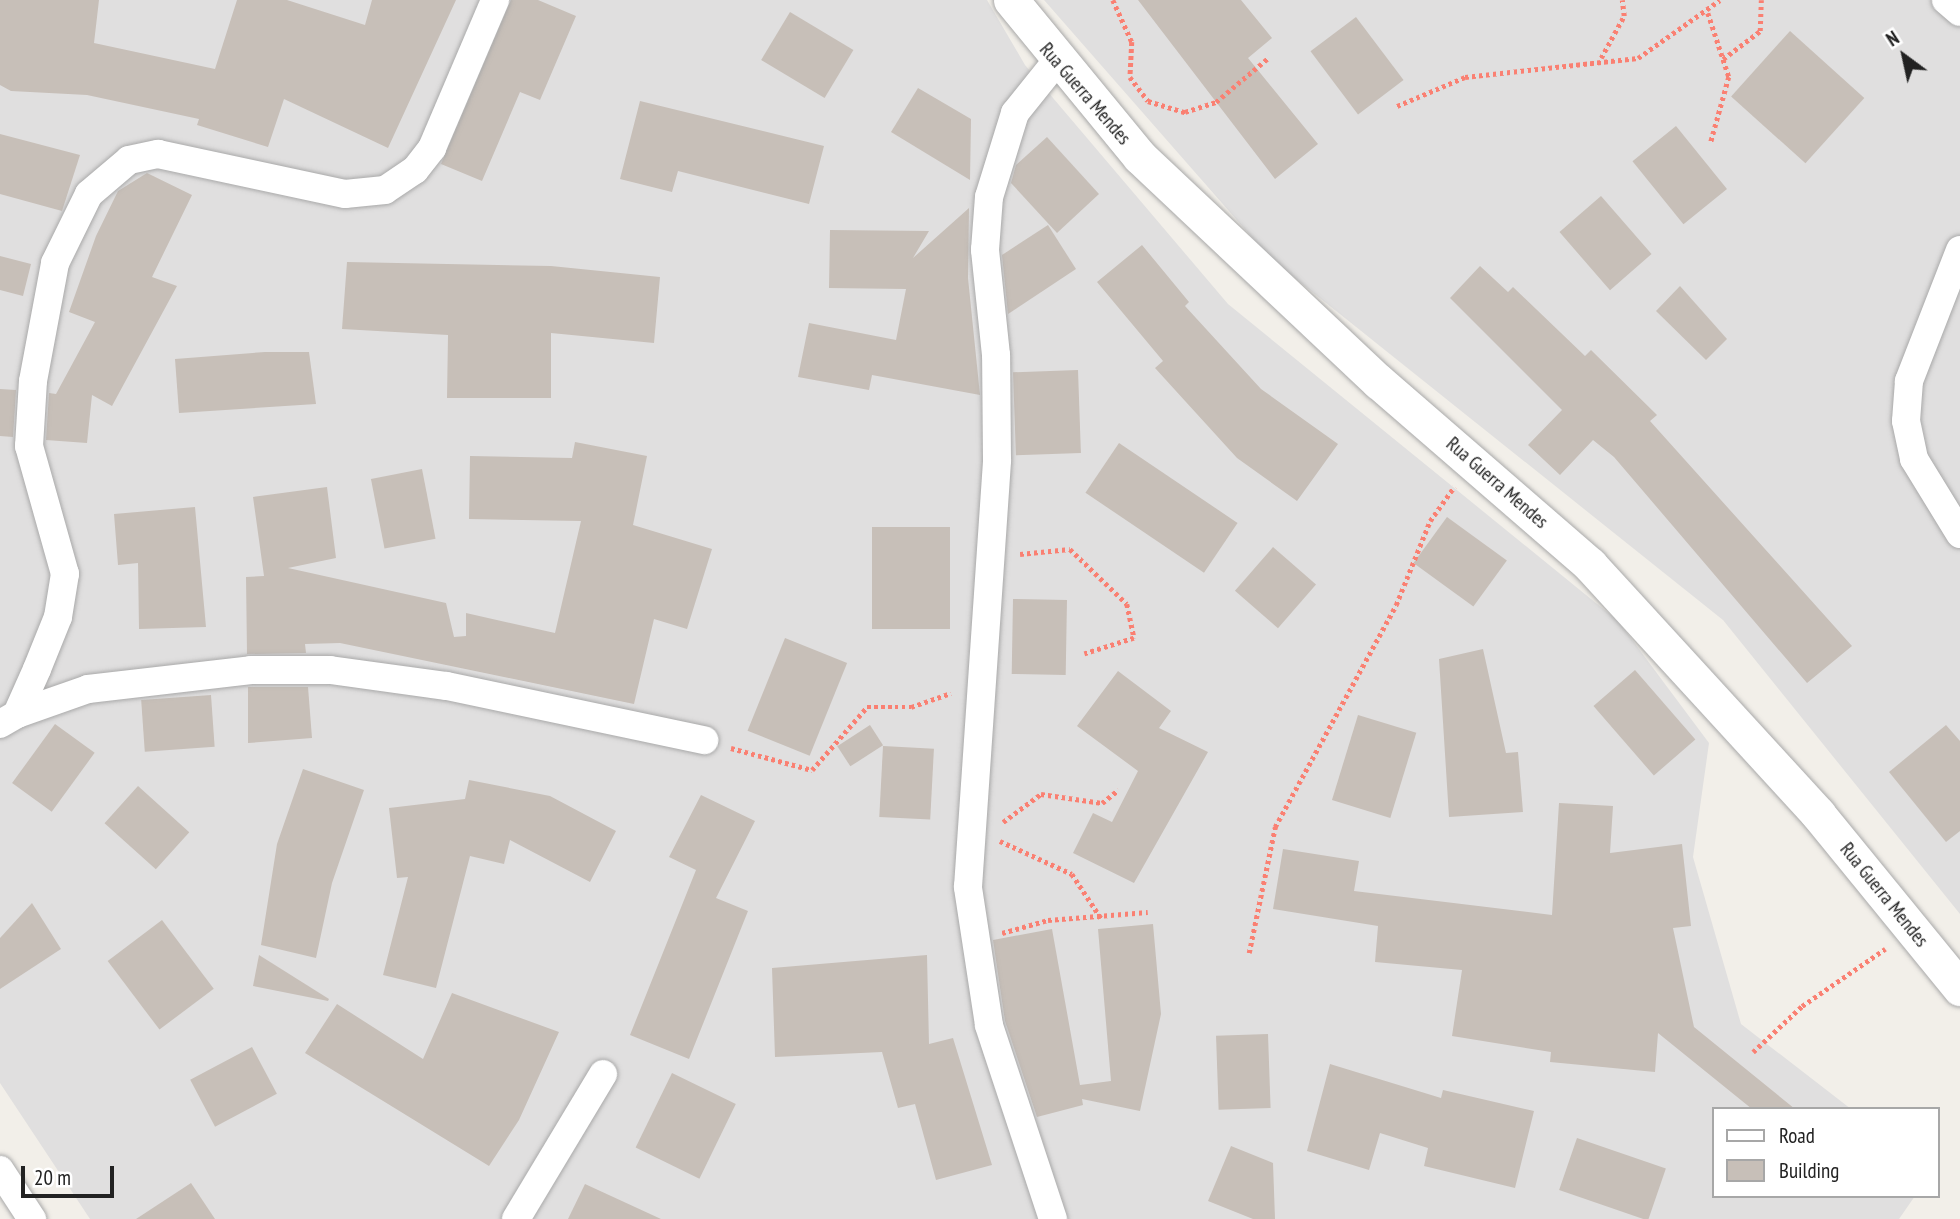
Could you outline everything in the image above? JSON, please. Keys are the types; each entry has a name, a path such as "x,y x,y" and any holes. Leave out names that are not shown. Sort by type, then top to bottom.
{"street":[{"path":"8,719 58,617 65,573 29,446 38,335 55,263 89,194 129,160 158,153 345,194 385,190 415,170 432,148 495,0"},
{"name":"Rua Guerra Mendes","path":"1011,0 1056,62 1140,157 1248,262 1590,565 1693,673 1960,988"},
{"path":"1947,0 1960,12"},
{"path":"1053,1219 989,1024 974,941 968,887 987,653 997,418 985,250 989,197 1016,113 1056,62"},
{"path":"1960,250 1909,381 1906,421 1914,459 1960,534"},
{"path":"8,719 88,690 251,670 330,670 447,686 704,740"},
{"path":"516,1219 603,1074"},
{"path":"0,1170 32,1219"}],"path":[{"path":"1114,0 1132,42 1130,77 1148,101 1185,112 1216,102 1268,58"},
{"path":"1601,59 1624,16 1622,0"},
{"path":"1397,106 1465,77 1601,59 1638,58 1708,13 1720,0"},
{"path":"1723,59 1760,31 1761,0"},
{"path":"1708,13 1730,77 1711,142"},
{"path":"1249,953 1275,827 1396,605 1430,521 1473,461"},
{"path":"991,559 1070,549 1127,604 1134,638 1084,654"},
{"path":"704,740 812,770 867,707 911,707 949,695 987,653"},
{"path":"987,837 1041,794 1102,803 1118,790"},
{"path":"973,811 987,837 1035,852 1072,874 1101,918"},
{"path":"974,941 1048,920 1101,918 1148,912"},
{"path":"1752,1052 1802,1006 1912,930"}],"shaded area":[{"path":"0,0 987,0 1025,65 1228,304 1618,621 1709,743 1693,857 1741,1024 1848,1107 1712,1107 1712,1198 1914,1198 1899,1219 90,1219 0,1083"},
{"path":"1044,0 1960,0 1960,914 1723,620 1271,259"}],"building":[{"path":"0,0 99,0 94,43 215,69 237,0 287,0 365,25 372,0 456,0 388,148 284,99 268,147 197,125 199,119 87,95 11,91 0,85"},
{"path":"511,0 538,0 576,16 540,100 520,92 482,181 441,164"},
{"path":"1138,0 1241,0 1272,38 1248,58 1318,144 1275,179"},
{"path":"790,12 853,50 825,98 761,60"},
{"path":"1356,17 1404,80 1358,114 1310,51"},
{"path":"1790,31 1864,98 1805,163 1731,96"},
{"path":"918,88 971,119 970,180 891,132"},
{"path":"640,101 824,146 809,204 678,171 672,192 620,179"},
{"path":"1676,126 1727,189 1683,224 1632,161"},
{"path":"0,134 80,155 62,211 0,194"},
{"path":"1047,137 1099,194 1057,233 1011,183 1016,165"},
{"path":"147,173 192,195 152,277 177,286 112,406 92,395 87,443 46,440 49,393 56,394 95,322 69,312 96,236 118,191"},
{"path":"1601,196 1652,254 1610,290 1559,232"},
{"path":"969,208 968,278 980,395 872,375 869,390 798,377 809,323 896,340 906,289 829,288 830,230 929,231 913,258"},
{"path":"1048,225 1076,269 1008,314 1002,255"},
{"path":"1142,245 1189,302 1185,306 1261,389 1338,444 1297,501 1237,458 1155,368 1163,361 1097,282"},
{"path":"0,256 31,264 23,296 0,290"},
{"path":"347,262 551,266 660,277 654,343 551,333 551,398 447,398 448,335 342,329"},
{"path":"1480,266 1508,292 1513,287 1585,356 1591,350 1657,415 1650,421 1852,646 1807,683 1614,457 1593,440 1560,475 1528,445 1562,410 1450,298"},
{"path":"1680,286 1727,339 1706,360 1656,311"},
{"path":"265,352 309,352 316,404 179,413 175,359"},
{"path":"1078,370 1081,453 1016,455 1013,372"},
{"path":"0,389 16,390 13,437 0,436"},
{"path":"575,442 647,456 633,525 712,549 687,629 654,619 634,704 340,643 305,644 306,653 247,654 246,577 264,576 253,497 327,487 336,558 288,568 446,603 454,637 466,636 466,613 555,633 581,521 469,519 470,456 572,458"},
{"path":"1119,443 1238,523 1204,573 1085,493"},
{"path":"422,469 436,539 385,549 371,479"},
{"path":"195,507 206,627 139,629 138,563 118,565 114,514"},
{"path":"1447,517 1507,560 1473,607 1413,563"},
{"path":"872,527 950,527 950,629 872,629"},
{"path":"1273,547 1316,584 1278,628 1235,591"},
{"path":"1013,599 1067,600 1066,675 1012,674"},
{"path":"785,638 847,663 810,756 748,731"},
{"path":"1483,649 1506,753 1518,752 1523,812 1449,817 1439,659"},
{"path":"1635,670 1695,739 1654,776 1593,706"},
{"path":"1118,671 1171,711 1159,728 1208,752 1134,883 1073,853 1093,813 1112,822 1138,771 1077,726"},
{"path":"248,687 308,687 312,738 248,743"},
{"path":"211,695 215,747 145,752 141,700"},
{"path":"1358,715 1416,733 1390,818 1332,800"},
{"path":"55,724 95,753 52,812 12,783"},
{"path":"870,725 883,745 850,766 837,746"},
{"path":"1946,725 1960,741 1960,831 1946,842 1889,772"},
{"path":"883,746 934,749 930,820 879,817"},
{"path":"303,769 364,790 332,883 316,958 261,945 277,844"},
{"path":"469,780 550,796 616,831 590,882 510,840 504,864 470,856 436,988 383,975 408,877 397,878 389,808 465,799"},
{"path":"138,786 189,832 156,869 105,823"},
{"path":"701,795 755,821 716,898 748,911 689,1059 630,1035 696,870 669,857"},
{"path":"1559,803 1613,806 1610,853 1682,844 1691,926 1673,928 1694,1027 1793,1107 1750,1107 1658,1033 1655,1072 1550,1062 1551,1052 1452,1036 1462,970 1375,962 1378,926 1273,909 1283,849 1359,861 1354,891 1552,915"},
{"path":"32,903 61,949 0,989 0,938"},
{"path":"162,920 214,989 159,1030 108,961"},
{"path":"1153,924 1161,1014 1140,1111 1082,1099 1083,1105 1037,1117 1005,1021 993,940 1052,929 1080,1085 1111,1081 1098,929"},
{"path":"259,955 329,999 328,1001 253,986"},
{"path":"927,955 929,1044 953,1038 992,1165 936,1180 915,1104 898,1108 882,1052 775,1057 772,968"},
{"path":"452,993 559,1032 519,1120 489,1166 305,1053 337,1004 423,1059"},
{"path":"1268,1034 1271,1108 1219,1110 1216,1036"},
{"path":"252,1047 277,1094 215,1127 190,1080"},
{"path":"1330,1064 1441,1098 1443,1090 1534,1111 1515,1188 1424,1166 1428,1148 1380,1133 1369,1170 1307,1151"},
{"path":"672,1073 736,1104 699,1179 636,1148"},
{"path":"1577,1138 1666,1169 1649,1219 1559,1190"},
{"path":"1231,1146 1273,1163 1275,1219 1253,1219 1208,1201"},
{"path":"191,1183 215,1219 136,1219"},
{"path":"585,1184 661,1219 568,1219"}]}
